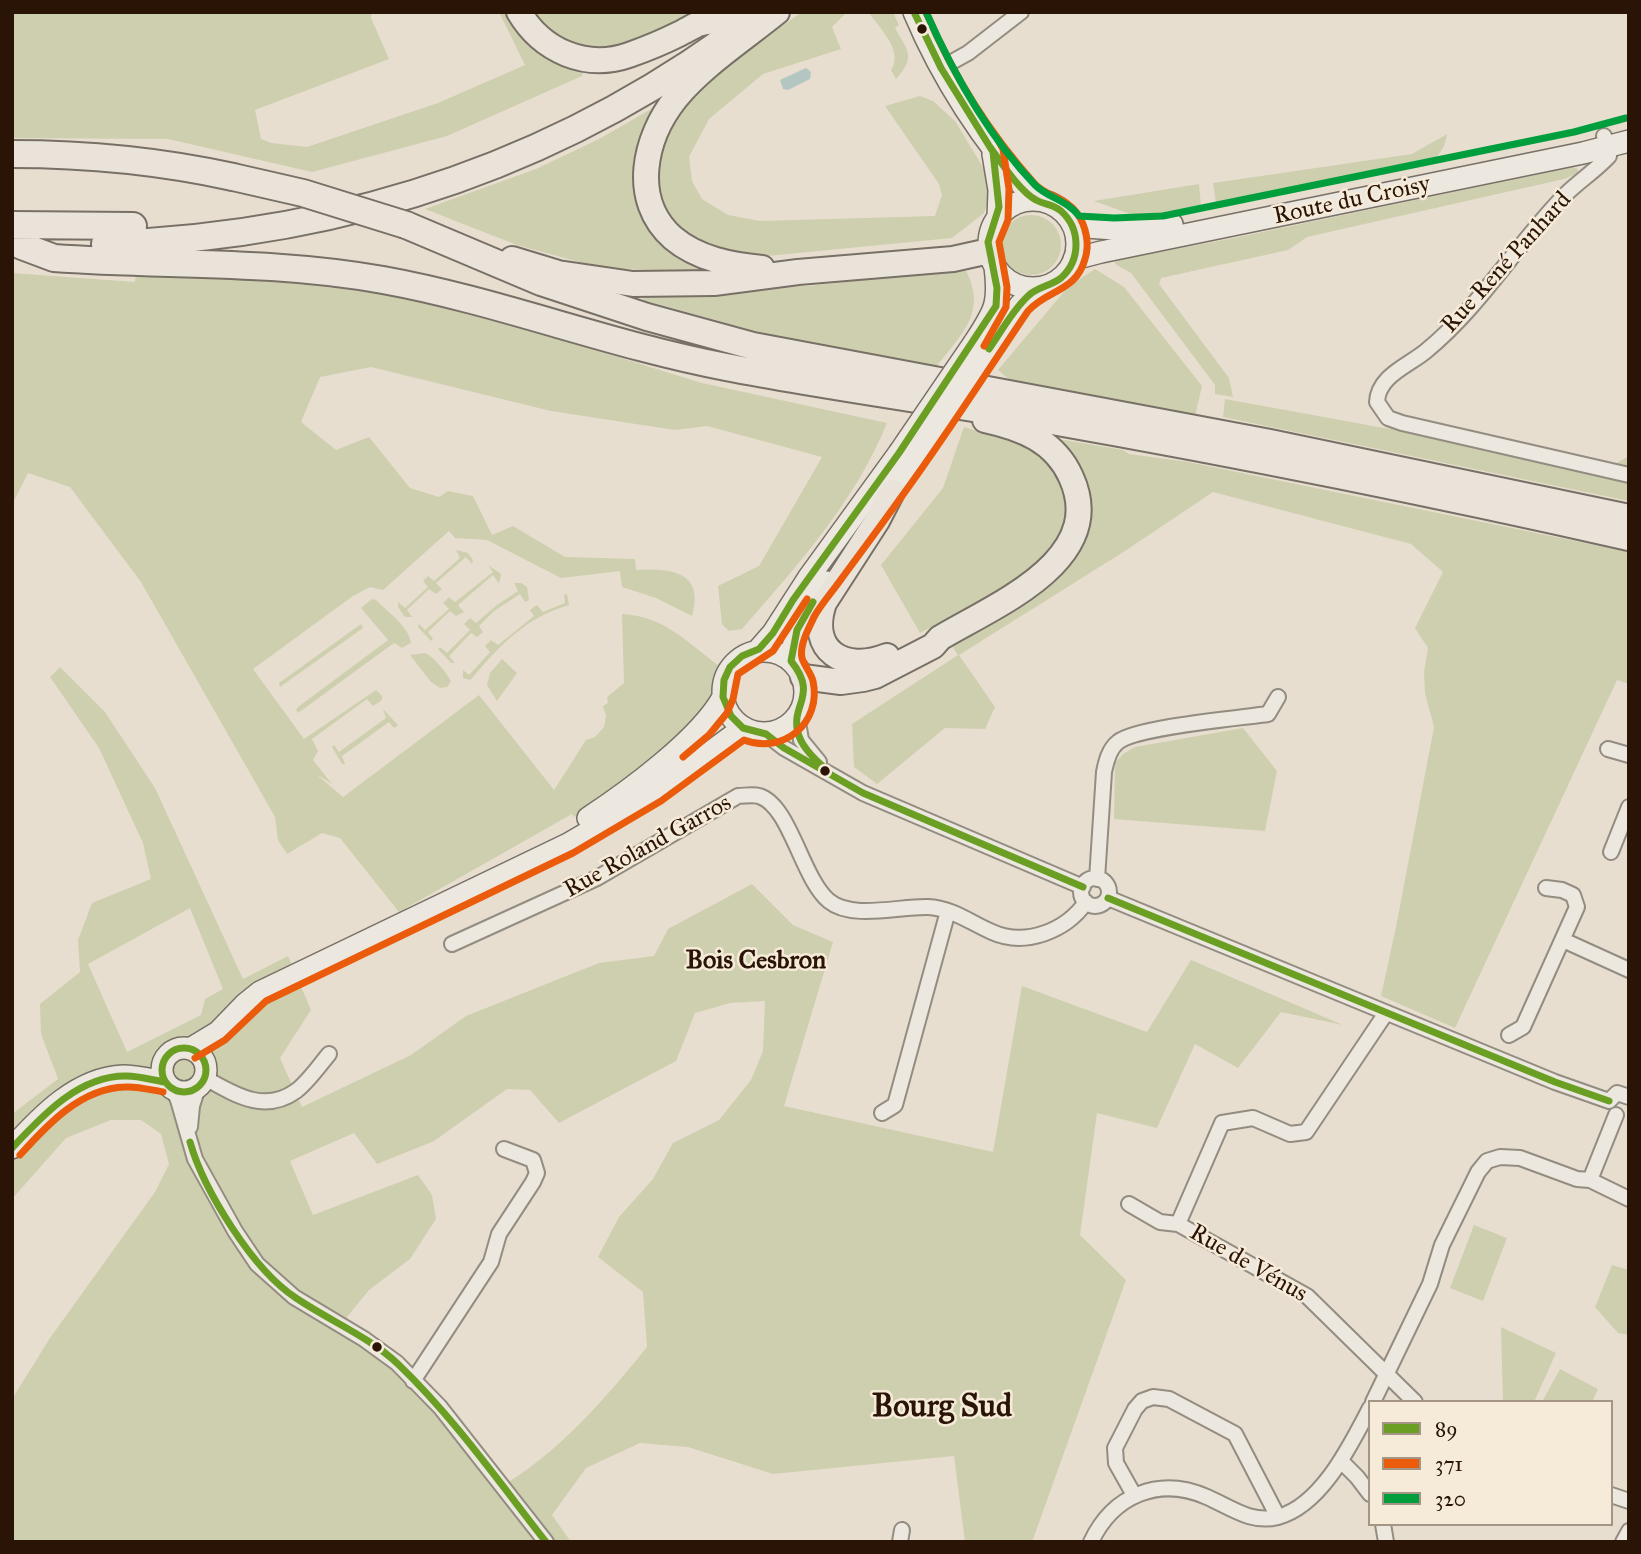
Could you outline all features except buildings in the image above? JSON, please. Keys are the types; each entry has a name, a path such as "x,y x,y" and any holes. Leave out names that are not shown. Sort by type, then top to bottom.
{"highway":[{"path":"519,12 529,28 555,50 574,58 599,60 626,57 699,24 727,17"},
{"path":"16,239 147,243 207,238 325,218 417,193 506,161 596,119 667,78 762,12"},
{"path":"777,12 677,97 654,133 648,149 645,172 649,197 657,218 665,230 684,246 730,264 798,272"},
{"path":"16,239 99,227 226,218 285,209 379,186 462,159 549,123 624,84 727,17"},
{"path":"12,154 85,155 141,160 233,177 303,193 558,273 633,285 714,283 798,272 953,259 992,259"},
{"path":"406,225 541,282 647,317 753,346 1283,445 1629,518"},
{"path":"16,239 54,257 269,265 385,280 687,359 1053,421 1307,469 1629,537"},
{"path":"797,669 841,682 876,676 933,646 940,638 1015,593 1049,570 1069,546 1076,530 1079,509 1075,485 1067,467 1047,445 1023,430 962,415 943,403"},
{"path":"892,492 877,521 824,603 820,615 822,639 831,654 846,661 860,663 876,661 929,638 940,638"}],"main road":[{"path":"915,12 941,68 993,152 1035,200"},
{"name":"Route du Croisy","path":"1074,259 1614,141 1629,128"},
{"name":"Route du Croisy","path":"1073,226 1114,229 1164,226 1614,141"},
{"path":"993,152 999,190 998,218"},
{"path":"906,457 892,492 806,610 793,639 797,669 806,693 797,716 786,726 766,734 743,728 731,716 723,698 724,680 730,667 742,656 759,649 773,633 803,585 906,457 982,345 1038,288 1060,279 1074,259 1076,237 1073,226 1059,208 1035,200 1019,202 1007,208 990,232 998,288 996,306 982,345"},
{"path":"992,259 1013,284 1038,288"},
{"path":"759,649 780,654 797,669"},
{"path":"474,888 598,811 643,779 713,715 723,698"},
{"path":"124,1076 186,1092 218,1032 260,992 474,888 512,873 622,813 655,793 743,728"},
{"path":"12,1148 59,1102 84,1086 124,1076 165,1058 174,1049 199,1070"},
{"path":"165,1058 162,1073 169,1086"}],"street":[{"path":"941,68 968,53 1021,12"},
{"name":"Rue René Panhard","path":"1614,141 1609,156 1566,194 1469,311 1426,351 1385,381 1378,390 1377,402 1388,418 1402,423 1629,475"},
{"path":"1097,879 1104,772 1107,758 1118,742 1166,729 1268,714 1278,697"},
{"path":"797,716 801,740 832,775"},
{"path":"766,734 784,748 863,793 1083,887"},
{"path":"1608,749 1629,755"},
{"name":"Rue Roland Garros","path":"452,944 597,877 738,796 760,796 777,809 818,891 831,903 853,909 928,907 948,911"},
{"path":"1611,852 1624,833 1629,807"},
{"path":"1097,879 1107,886 1108,898 1098,906 1086,902 1082,895 1083,887 1088,880 1097,879"},
{"path":"1509,1035 1523,1027 1577,907 1573,895 1546,888"},
{"path":"1108,898 1618,1109"},
{"path":"882,1113 895,1105 948,911 994,933 1007,937 1031,938 1045,934 1066,922 1086,902"},
{"path":"1563,940 1629,970"},
{"path":"1178,1224 1222,1123 1253,1118 1290,1134 1306,1132 1386,1013"},
{"path":"190,1142 192,1105 199,1070 246,1100 273,1101 296,1091 329,1054"},
{"path":"169,1086 178,1100 195,1159 235,1231 257,1264 294,1297 364,1339 397,1363 440,1407 546,1542"},
{"path":"1590,1180 1618,1109 1614,1095 1628,1092"},
{"path":"413,1381 491,1262 499,1234 537,1173 533,1160 504,1149"},
{"path":"1374,1400 1430,1284 1442,1245 1478,1172 1488,1161 1500,1157 1520,1158 1577,1179 1590,1180 1629,1199"},
{"name":"Rue de Vénus","path":"1129,1205 1160,1222 1178,1224 1307,1296 1413,1400"},
{"path":"1134,1494 1116,1463 1115,1448 1142,1401 1153,1397 1169,1399 1235,1434 1278,1517"},
{"path":"1091,1542 1108,1516 1134,1494 1147,1489 1178,1488 1208,1497 1252,1518 1278,1517 1310,1497 1342,1462 1368,1412"},
{"path":"1342,1462 1368,1491"},
{"path":"1623,1542 1629,1531"}],"green space":[{"path":"12,12 372,12 371,18 389,59 255,110 261,139 271,143 307,147 438,103 525,65 499,12 692,12 624,49 588,52 582,76 447,136 312,172 168,139 12,138"},
{"path":"802,12 847,12 832,27 841,49 763,74 709,119 689,157 692,181 702,199 728,215 760,221 935,216 942,195 939,184 885,106 920,96 933,101 955,121 986,172 990,197 984,213 952,238 757,257 715,249 679,232 663,202 654,163 683,103 717,72"},
{"path":"868,12 893,12 899,25 895,28 906,48 908,59 896,79 891,70 894,63 892,47"},
{"path":"660,104 640,138 635,156 633,174 640,210 649,227 663,242 712,268 713,273 601,268 517,245 425,209 536,169 599,139"},
{"path":"1447,134 1442,150 1431,161 1216,203 1213,183 1412,154"},
{"path":"1573,167 1578,169 1578,173 1564,179 1307,237 1288,250 1161,278 1159,284 1229,378 1233,397 1215,394 1215,385 1131,273 1115,264 1115,260 1229,239"},
{"path":"1199,184 1201,207 1144,219 1094,201"},
{"path":"1025,215 1037,215 1053,223 1059,233 1059,257 1053,267 1037,275 1025,275 1009,267 1001,251 1001,239 1009,223"},
{"path":"965,269 972,285 973,311 962,334 934,370 763,333 643,300 646,290 808,286"},
{"path":"1095,269 1124,287 1202,386 1195,416 1023,391 998,370 1068,287"},
{"path":"136,270 242,278 398,295 569,342 702,383 887,423 859,480 823,532 742,629 729,631 722,624 718,586 759,566 822,457 707,426 675,430 551,411 371,367 320,377 301,422 336,450 369,437 410,488 439,497 448,491 473,496 492,535 513,526 565,557 635,559 636,570 661,570 682,575 694,590 695,601 692,616 656,598 622,587 620,571 561,578 487,540 455,538 449,531 383,590 370,587 353,596 253,669 304,739 376,690 382,696 382,700 373,706 367,699 312,739 318,751 313,760 332,784 316,774 343,797 479,695 554,790 586,740 595,737 604,727 606,716 603,706 608,703 607,697 624,683 622,614 638,616 664,626 721,667 714,699 709,708 615,791 574,817 572,814 399,912 340,838 322,833 287,854 278,840 275,817 141,582 70,487 28,473 12,505 12,273 135,282"},
{"path":"1225,399 1408,430 1599,473 1629,456 1629,501 1223,417"},
{"path":"964,427 1009,441 1058,439 1123,450 1129,454 1188,462 1629,552 1629,684 1617,680 1455,1028 1381,996 1434,727 1425,693 1424,672 1428,648 1415,628 1443,572 1411,544 1213,492 1125,551 959,655 995,707 985,729 945,728 877,784 854,767 852,724 958,655 937,624 920,633 881,565 943,488"},
{"path":"456,550 468,553 473,560 472,564 466,557 436,583 442,589 436,594 429,589 407,610 412,617 405,617 398,607 398,602 405,608 428,587 423,581 428,576 434,581 460,558"},
{"path":"488,565 501,574 499,584 493,575 458,605 464,612 456,616 450,611 428,632 433,639 431,641 418,627 419,624 425,630 449,609 443,603 449,597 455,602 493,572"},
{"path":"514,583 527,587 529,600 525,602 520,594 494,611 479,626 483,632 477,637 471,633 449,656 455,663 451,663 438,649 440,647 447,653 470,630 464,624 470,618 476,623 518,591"},
{"path":"567,594 569,605 527,625 504,643 470,680 463,678 463,670 469,675 490,652 485,646 491,640 498,645 534,616 530,610 537,605 543,612 565,603 564,595"},
{"path":"372,599 402,626 411,643 402,648 394,643 298,713 298,707 388,640 361,608"},
{"path":"361,624 363,628 280,687 279,683"},
{"path":"425,653 436,661 449,677 451,681 447,687 440,688 431,682 410,655"},
{"path":"502,659 517,673 497,701 487,685 490,673"},
{"path":"60,667 105,712 155,788 243,979 288,956 311,1010 280,1058 302,1107 411,1055 466,1016 599,963 654,956 668,929 752,884 793,925 833,942 784,1106 993,1152 1022,986 1147,1032 1191,960 1343,1025 1281,1012 1238,1068 1195,1044 1157,1128 1097,1113 1080,1235 1126,1280 1032,1542 965,1542 954,1456 773,1474 688,1447 640,1443 586,1468 552,1515 571,1542 12,1542 12,1399 50,1338 155,1192 169,1164 161,1134 141,1120 111,1120 66,1138 12,1199 12,1114 58,1079 41,1034 40,1004 80,972 78,940 92,903 151,879 143,843 99,748 50,677","holes":["190,908 223,989 205,999 201,1015 127,1052 88,964","765,1001 763,1051 751,1080 719,1120 673,1143 653,1179 619,1217 598,1257 643,1292 647,1347 597,1406 560,1443 497,1489 413,1383 338,1328 369,1290 410,1259 436,1219 432,1195 418,1175 313,1215 290,1161 354,1133 377,1164 434,1141 507,1089 530,1090 559,1123 676,1061 695,1013 730,1003"]},
{"path":"383,709 398,725 394,728 389,722 342,756 345,764 342,764 332,747 334,745 339,752 386,718"},
{"path":"1243,728 1277,771 1265,831 1114,819 1115,763 1123,754 1135,747"},
{"path":"1474,1225 1507,1238 1483,1301 1450,1288"},
{"path":"1612,1265 1629,1270 1629,1335 1618,1333 1595,1307"},
{"path":"1501,1327 1556,1353 1535,1400 1503,1400"},
{"path":"1560,1369 1598,1389 1593,1400 1543,1400"}],"shaded area":[{"path":"806,68 811,72 810,79 788,90 783,89 780,80"}],"transit line":[{"name":"89","path":"914,12 941,68 993,152 999,207 988,242 997,288 996,306 899,453 793,600 773,633 759,649 742,656 730,667 724,680 723,697 731,716 743,728 766,734 784,748 863,793 1083,887"},
{"name":"371","path":"195,1058 225,1040 266,1001 573,853 661,801 744,740 772,743 785,739 805,722 814,696 813,681 802,658 802,648 817,612 918,473 1028,311 1075,278 1081,270 1086,253 1086,235 1077,213 1039,188 1017,164 973,102 926,12"},
{"name":"320","path":"926,12 960,81 1002,146 1035,185 1069,206 1079,216 1163,216 1574,132 1626,118"},
{"name":"371","path":"984,346 1006,307 1007,287 999,242 1008,220 1009,189 1003,149 998,140"},
{"name":"89","path":"989,349 1028,296 1057,281 1068,271 1076,244 1068,218 1058,209 1030,196 990,147"},
{"name":"371","path":"683,757 709,735 727,713 738,674 773,651 807,599"},
{"name":"89","path":"813,602 797,630 791,661 803,684 797,716 799,736 811,755 828,771"},
{"name":"89","path":"1108,898 1555,1082 1609,1101"},
{"name":"89","path":"184,1048 199,1055 206,1070 199,1085 184,1092 169,1085 162,1070 169,1055 184,1048"},
{"name":"89","path":"12,1148 49,1111 77,1090 93,1082 127,1076 165,1082"},
{"name":"371","path":"20,1155 66,1110 94,1094 130,1087 163,1092"},
{"name":"89","path":"190,1142 218,1206 263,1269 296,1298 363,1338 399,1365 457,1428 546,1542"}],"district":[{"name":"Bois Cesbron","path":"756,962"},
{"name":"Bourg Sud","path":"942,1408"}]}
